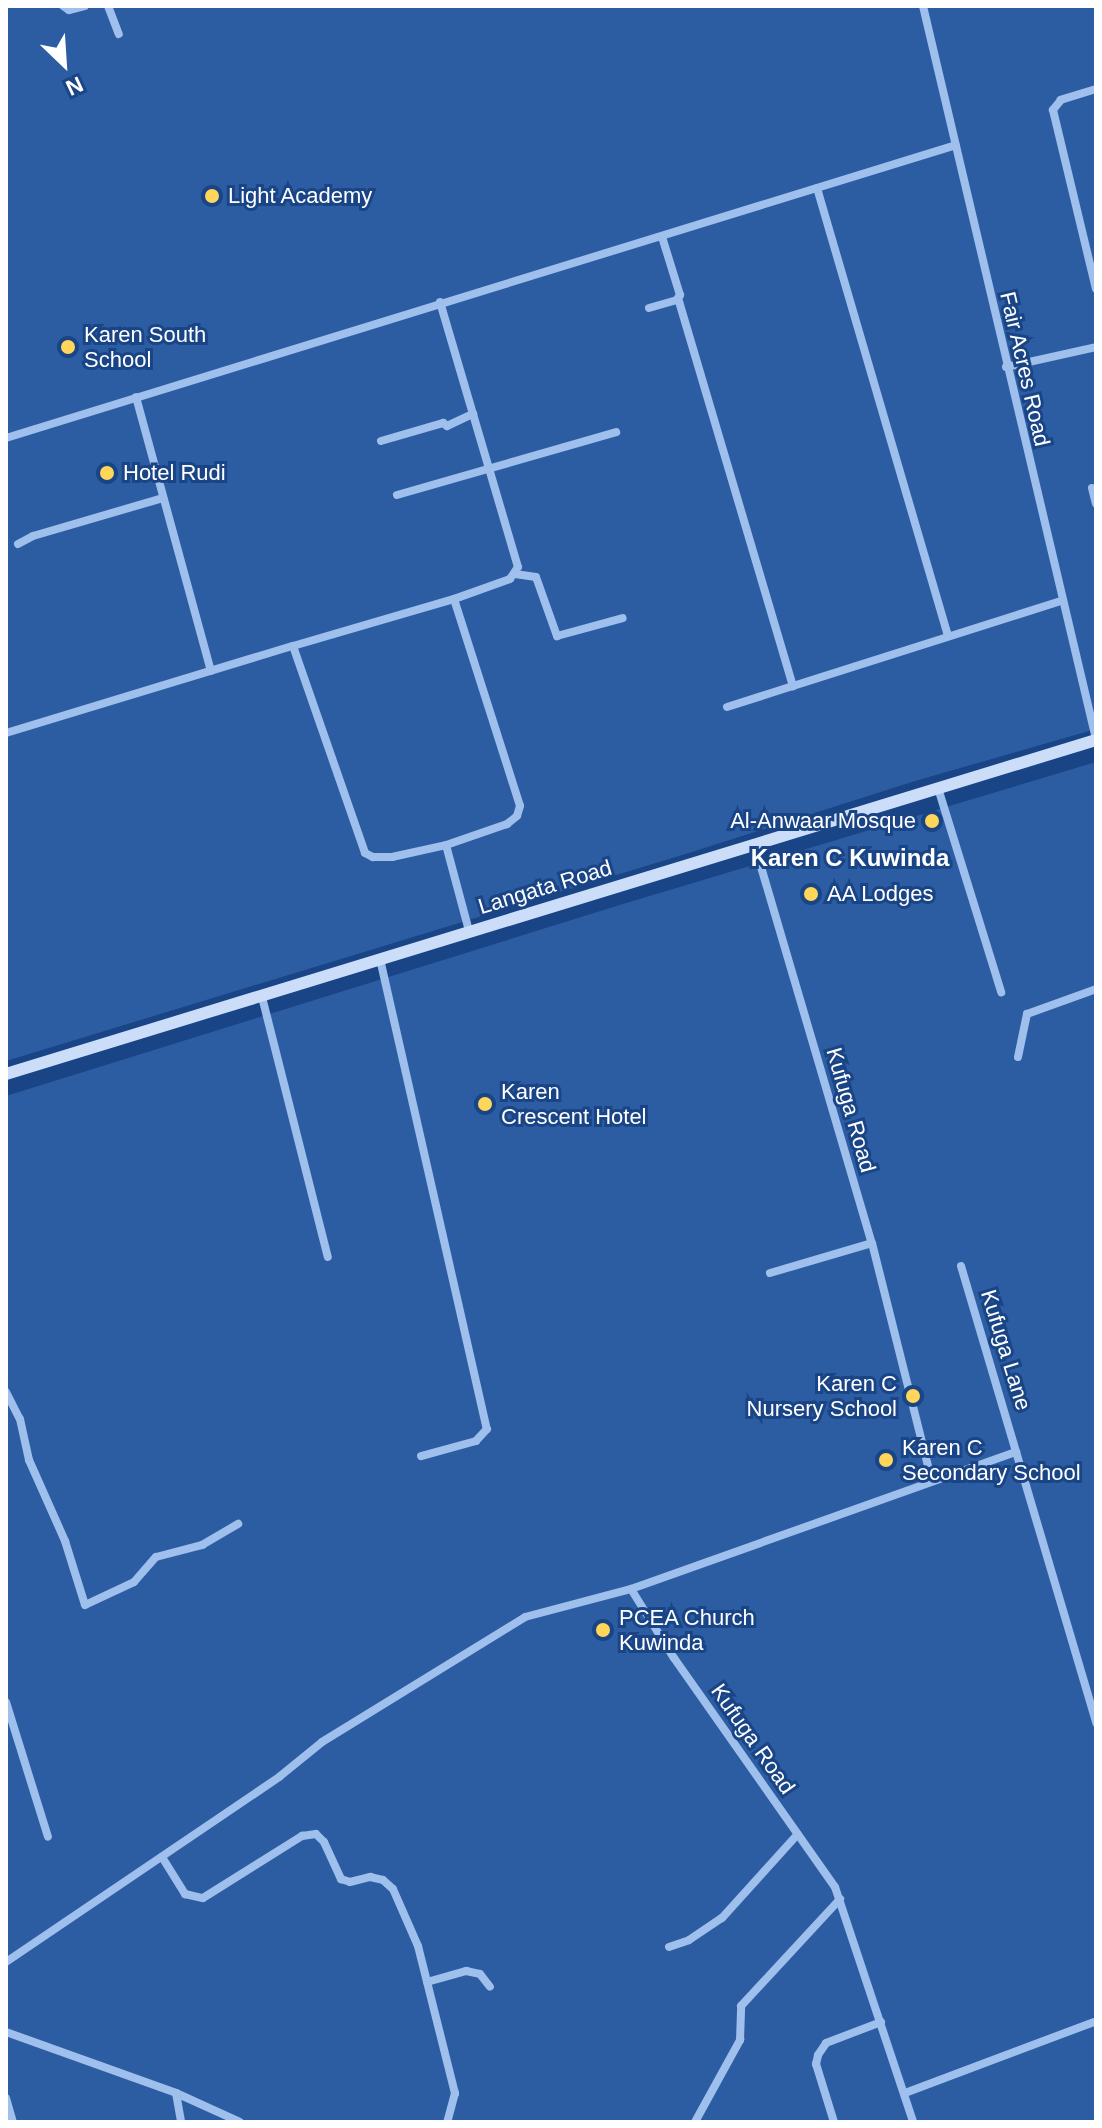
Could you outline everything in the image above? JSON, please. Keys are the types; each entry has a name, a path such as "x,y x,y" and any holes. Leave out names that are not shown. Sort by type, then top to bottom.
{"main road":[{"name":"Langata Road","path":"6,1074 1096,740"}],"street":[{"path":"63,6 69,10 85,6"},
{"path":"108,6 119,34"},
{"name":"Fair Acres Road","path":"923,6 1096,740"},
{"path":"1096,89 1061,100 1053,110 1096,289"},
{"path":"6,438 956,145"},
{"path":"817,188 948,636"},
{"path":"662,237 793,686"},
{"path":"649,308 678,298"},
{"path":"440,302 518,562 515,574"},
{"path":"1006,367 1096,347"},
{"path":"136,397 211,671"},
{"path":"381,441 443,423 447,426 473,414"},
{"path":"397,495 616,432"},
{"path":"1092,488 1096,504"},
{"path":"18,544 33,536 163,498"},
{"path":"6,733 454,599 515,574 536,577 557,636 623,618"},
{"path":"293,646 365,853 373,857 392,857 446,845 507,824 517,816 520,806 454,599"},
{"path":"727,707 1061,601"},
{"path":"938,788 1001,992"},
{"name":"Kufuga Road","path":"754,843 872,1243 932,1481"},
{"path":"446,845 469,931"},
{"path":"380,959 487,1429 476,1441 421,1456"},
{"path":"1018,1057 1027,1014 1096,989"},
{"path":"262,997 328,1257"},
{"path":"770,1273 872,1243"},
{"name":"Kufuga Lane","path":"961,1266 1096,1723"},
{"path":"6,1392 20,1419 29,1460 65,1541 85,1605 134,1582 156,1557 202,1545 238,1524"},
{"path":"6,1962 279,1777 322,1742 525,1617 631,1589 1016,1452"},
{"name":"Kufuga Road","path":"631,1589 674,1658 829,1877 840,1899 913,2122"},
{"path":"6,1702 48,1837"},
{"path":"669,1947 689,1940 722,1918 798,1834"},
{"path":"162,1857 185,1894 203,1898 302,1836 321,1836 341,1879 350,1882 370,1877 383,1880 393,1889 418,1946 455,2093 447,2122"},
{"path":"695,2122 740,2040 741,2006 840,1899"},
{"path":"427,1982 466,1971 480,1974 490,1987"},
{"path":"834,2122 816,2064 818,2055 826,2043 881,2022"},
{"path":"905,2093 1094,2022"},
{"path":"6,2032 62,2049 176,2093 240,2122"},
{"path":"176,2093 181,2122"},
{"path":"6,2098 13,2122"}],"shaded area":[{"path":"6,6 1096,6 1096,729 915,781 6,1061"},
{"path":"1096,762 1096,2122 6,2122 6,1096 623,904"}],"place":[{"name":"Light Academy","path":"212,196"},
{"name":"Karen South School","path":"68,347"},
{"name":"Hotel Rudi","path":"107,473"},
{"name":"Al-Anwaar Mosque","path":"932,821"},
{"name":"AA Lodges","path":"811,894"},
{"name":"Karen Crescent Hotel","path":"485,1104"},
{"name":"Karen C Nursery School","path":"913,1396"},
{"name":"Karen C Secondary School","path":"886,1460"},
{"name":"PCEA Church Kuwinda","path":"603,1630"}],"district":[{"name":"Karen C Kuwinda","path":"850,858"}]}
